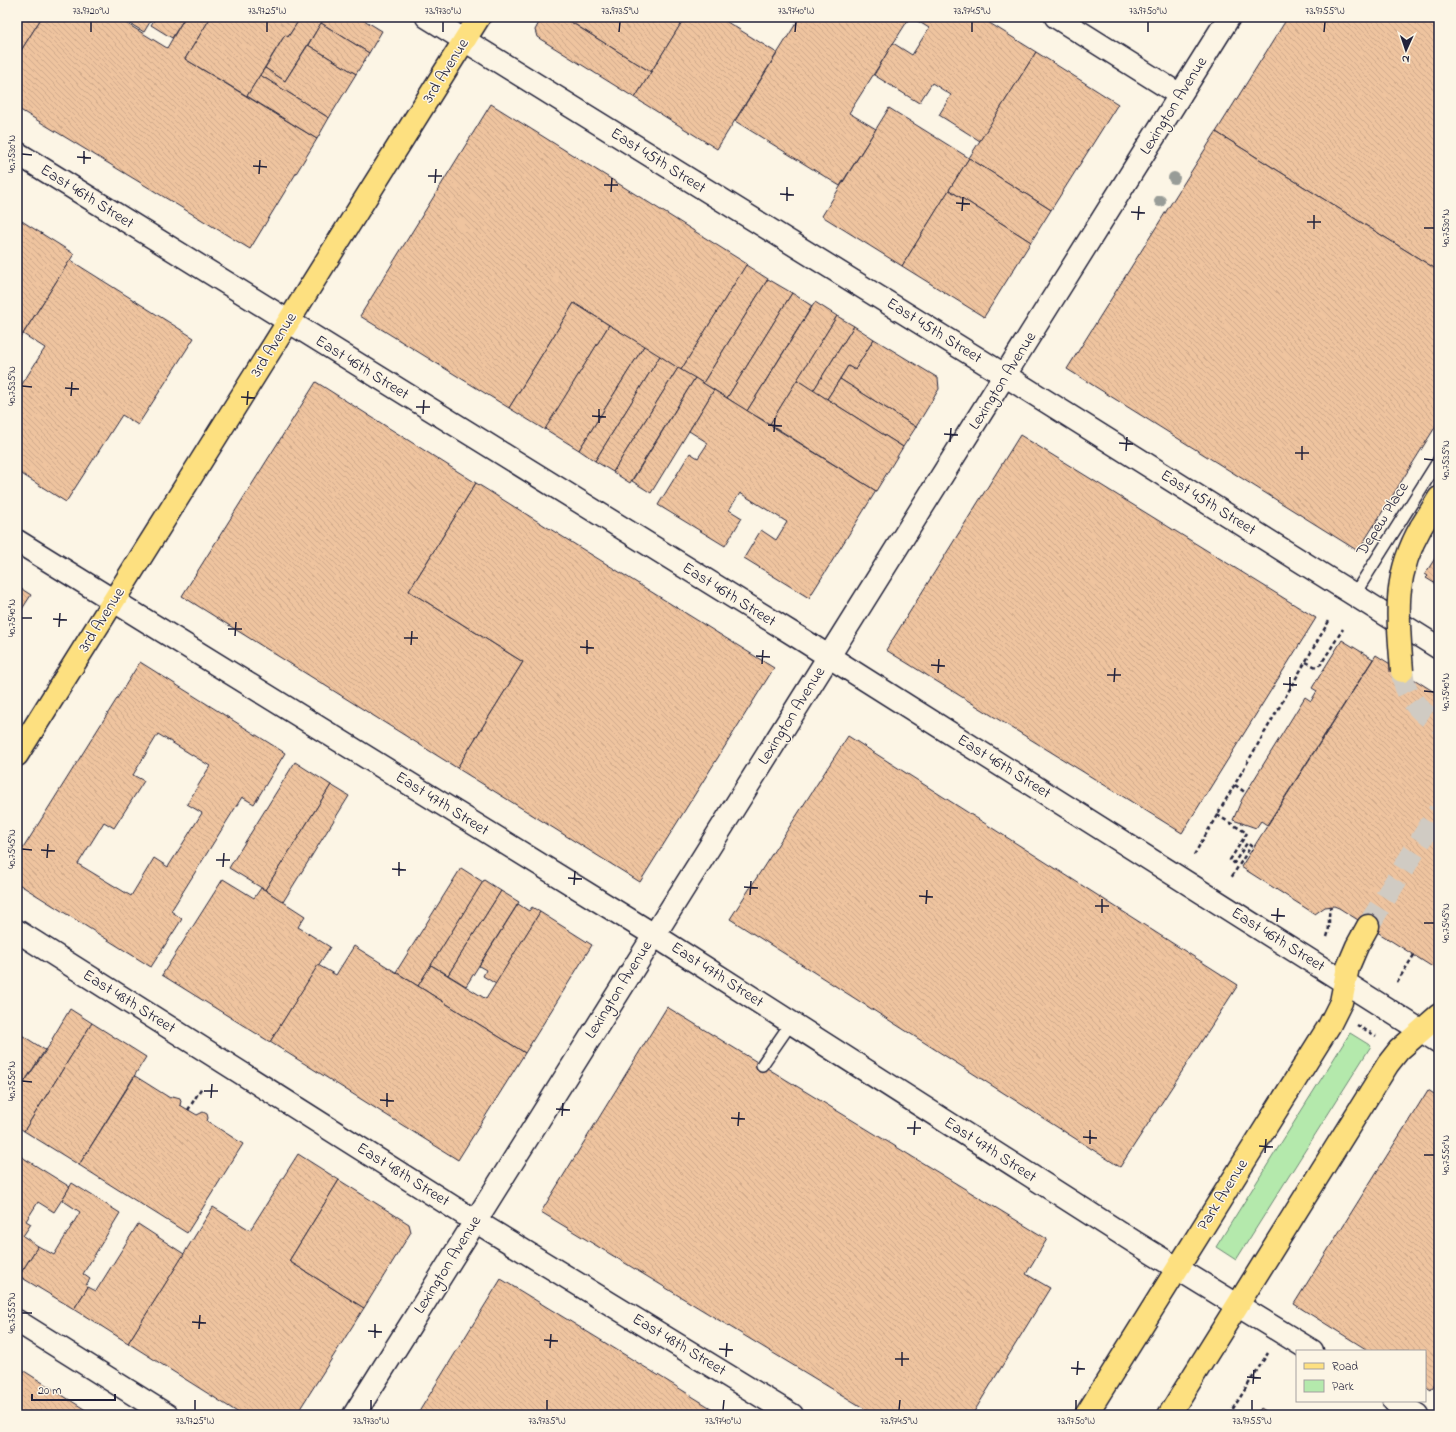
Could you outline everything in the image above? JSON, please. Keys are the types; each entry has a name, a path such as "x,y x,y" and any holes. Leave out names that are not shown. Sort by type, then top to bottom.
{"main road":[{"name":"East 45th Street","path":"427,17 1006,376 1439,648"},
{"name":"3rd Avenue","path":"17,755 479,17"},
{"path":"1056,17 1180,95"},
{"name":"Lexington Avenue","path":"354,1415 1006,376 1229,17"},
{"name":"East 46th Street","path":"17,153 830,657 1430,1036"},
{"path":"1402,672 1398,602 1403,570 1411,546 1439,498"},
{"name":"East 47th Street","path":"17,541 654,935 1178,1269 1310,1350"},
{"name":"Park Avenue","path":"1086,1415 1329,1026 1341,1002 1353,954 1368,926"},
{"name":"East 48th Street","path":"17,930 475,1221 792,1415"},
{"path":"1169,1415 1388,1064 1399,1050 1430,1036 1439,1015"},
{"path":"17,1321 167,1415"},
{"path":"1396,1402 1417,1415"}],"lane":[{"name":"Depew Place","path":"1354,595 1439,460"},
{"path":"762,1065 791,1023"}],"path":[{"path":"1194,855 1330,621"},
{"path":"1306,662 1316,666 1321,664 1343,630"},
{"path":"1234,785 1246,793"},
{"path":"1218,815 1247,833 1230,860 1234,863 1247,843 1251,846 1231,878"},
{"path":"1327,937 1331,924 1329,915 1331,906"},
{"path":"1397,982 1414,955"},
{"path":"1357,1025 1376,1036"},
{"path":"188,1110 202,1087"},
{"path":"1229,1415 1281,1332"}],"green space":[{"path":"1350,1033 1371,1046 1236,1260 1216,1247"}],"building":[{"path":"17,17 42,17 17,57"},
{"path":"42,17 116,17 167,48 185,17 211,17 185,59 317,139 250,249 17,108 17,57"},
{"path":"119,17 153,17 144,32"},
{"path":"156,17 185,17 172,38 151,25"},
{"path":"211,17 301,17 288,37 285,35 247,96 185,59"},
{"path":"301,17 325,17 285,81 265,68 285,35 288,37"},
{"path":"325,17 359,17 382,31 369,53 321,23"},
{"path":"542,17 563,17 651,72 635,98 537,37 535,30"},
{"path":"563,17 680,17 684,19 651,72"},
{"path":"685,17 719,17 777,53 717,149 635,98"},
{"path":"800,17 910,17 849,113 876,129 840,186 735,121"},
{"path":"911,17 980,17 1036,52 980,141 939,115 951,95 932,83 919,103 874,75 893,43 912,55 929,28"},
{"path":"1288,17 1439,17 1439,271 1216,132"},
{"path":"321,23 369,53 356,74 308,45"},
{"path":"308,45 356,74 329,118 260,75 265,68 285,81"},
{"path":"1036,52 1118,104 1051,210 969,158"},
{"path":"260,75 329,118 317,139 247,96"},
{"path":"491,104 747,264 681,370 574,303 509,408 360,316"},
{"path":"889,108 969,158 902,266 822,216"},
{"path":"1216,132 1439,271 1439,421 1358,551 1067,369"},
{"path":"969,158 1051,210 1031,242 949,190"},
{"path":"949,190 1031,242 984,317 902,266"},
{"path":"17,218 74,254 17,343"},
{"path":"70,260 194,338 138,425 122,415 66,502 17,471 17,392 45,348 23,334"},
{"path":"746,265 768,279 703,383 681,370"},
{"path":"768,279 792,293 727,398 703,383"},
{"path":"792,293 812,306 747,411 727,398"},
{"path":"815,302 837,316 770,424 747,411"},
{"path":"574,303 609,325 545,430 509,408"},
{"path":"837,316 854,326 813,391 797,380"},
{"path":"609,325 644,346 579,450 545,429"},
{"path":"854,326 874,339 855,370 848,366 827,399 813,391"},
{"path":"874,339 938,378 939,389 916,427 840,379 848,366 855,370"},
{"path":"644,346 660,356 595,461 579,450"},
{"path":"660,356 678,368 613,472 595,461"},
{"path":"678,368 695,378 630,483 613,472"},
{"path":"695,378 714,390 651,493 632,481"},
{"path":"840,379 916,427 903,447 827,399"},
{"path":"797,380 903,447 876,491 770,424"},
{"path":"316,382 476,483 409,591 523,662 457,768 182,596"},
{"path":"714,390 876,491 809,598 744,558 761,530 776,540 787,522 740,493 729,510 742,518 725,546 658,505 690,453 698,458 708,443 689,431"},
{"path":"1020,435 1316,618 1182,833 886,650"},
{"path":"476,483 774,668 640,882 457,768 523,662 409,591"},
{"path":"1439,552 1439,586 1426,578 1428,576 1425,574"},
{"path":"17,586 31,595 17,617"},
{"path":"1342,640 1373,659 1267,825 1261,821 1256,828 1233,820 1242,799 1305,697 1311,701 1317,691 1312,688"},
{"path":"1376,655 1439,695 1439,971 1339,908 1334,906 1325,907 1315,914 1241,867"},
{"path":"140,662 285,753 254,804 242,797 171,911 182,919 151,967 17,883 17,858","holes":["158,734 210,766 187,804 202,813 168,867 154,858 131,896 78,864 104,822 114,828 144,781 133,775"]},
{"path":"848,736 1238,985 1120,1167 730,919"},
{"path":"295,762 331,785 265,890 229,868"},
{"path":"331,785 349,796 283,902 265,890"},
{"path":"461,868 483,882 418,986 396,972"},
{"path":"223,879 254,898 261,888 265,890 305,916 298,927 330,947 270,1042 162,975"},
{"path":"484,880 501,891 448,975 431,965"},
{"path":"501,891 519,902 466,986 448,975"},
{"path":"518,904 529,911 532,907 540,912 496,984 483,976 486,970 479,966"},
{"path":"540,912 592,945 525,1053 418,986 431,965 486,999"},
{"path":"354,946 525,1053 458,1160 270,1042 318,965 336,975"},
{"path":"667,1007 1047,1239 1026,1274 1050,1288 972,1415 950,1415 943,1411 940,1415 875,1415 541,1212"},
{"path":"70,1009 92,1023 24,1131 17,1126 17,1093 53,1040 52,1039"},
{"path":"92,1023 146,1057 79,1165 24,1131"},
{"path":"17,1032 45,1050 17,1093"},
{"path":"135,1076 170,1098 173,1096 180,1098 180,1105 197,1115 203,1112 207,1114 207,1121 243,1144 187,1233 79,1165"},
{"path":"1428,1090 1439,1097 1439,1377 1431,1390 1426,1387 1426,1350 1367,1350 1294,1304"},
{"path":"17,1154 70,1187 54,1212 38,1202 26,1221 31,1224 23,1236 38,1246 19,1276 17,1274"},
{"path":"298,1154 339,1180 289,1261 364,1308 296,1415 242,1415 128,1343 213,1207 250,1230"},
{"path":"339,1180 409,1224 411,1232 364,1308 289,1261"},
{"path":"72,1183 120,1213 83,1274 90,1279 86,1285 88,1287 74,1309 19,1276 38,1246 54,1255 80,1212 62,1200"},
{"path":"138,1224 184,1254 128,1343 74,1309 88,1287 96,1291"},
{"path":"501,1279 661,1377 722,1415 417,1415"},
{"path":"17,1367 24,1371 17,1383"},
{"path":"24,1371 84,1409 80,1415 17,1415 17,1383"},
{"path":"1261,1408 1272,1415 1256,1415"},
{"path":"84,1409 93,1415 80,1415"}],"tunnel":[{"path":"1402,671 1409,696 1425,714 1439,724"},
{"path":"1368,926 1439,811"}]}
